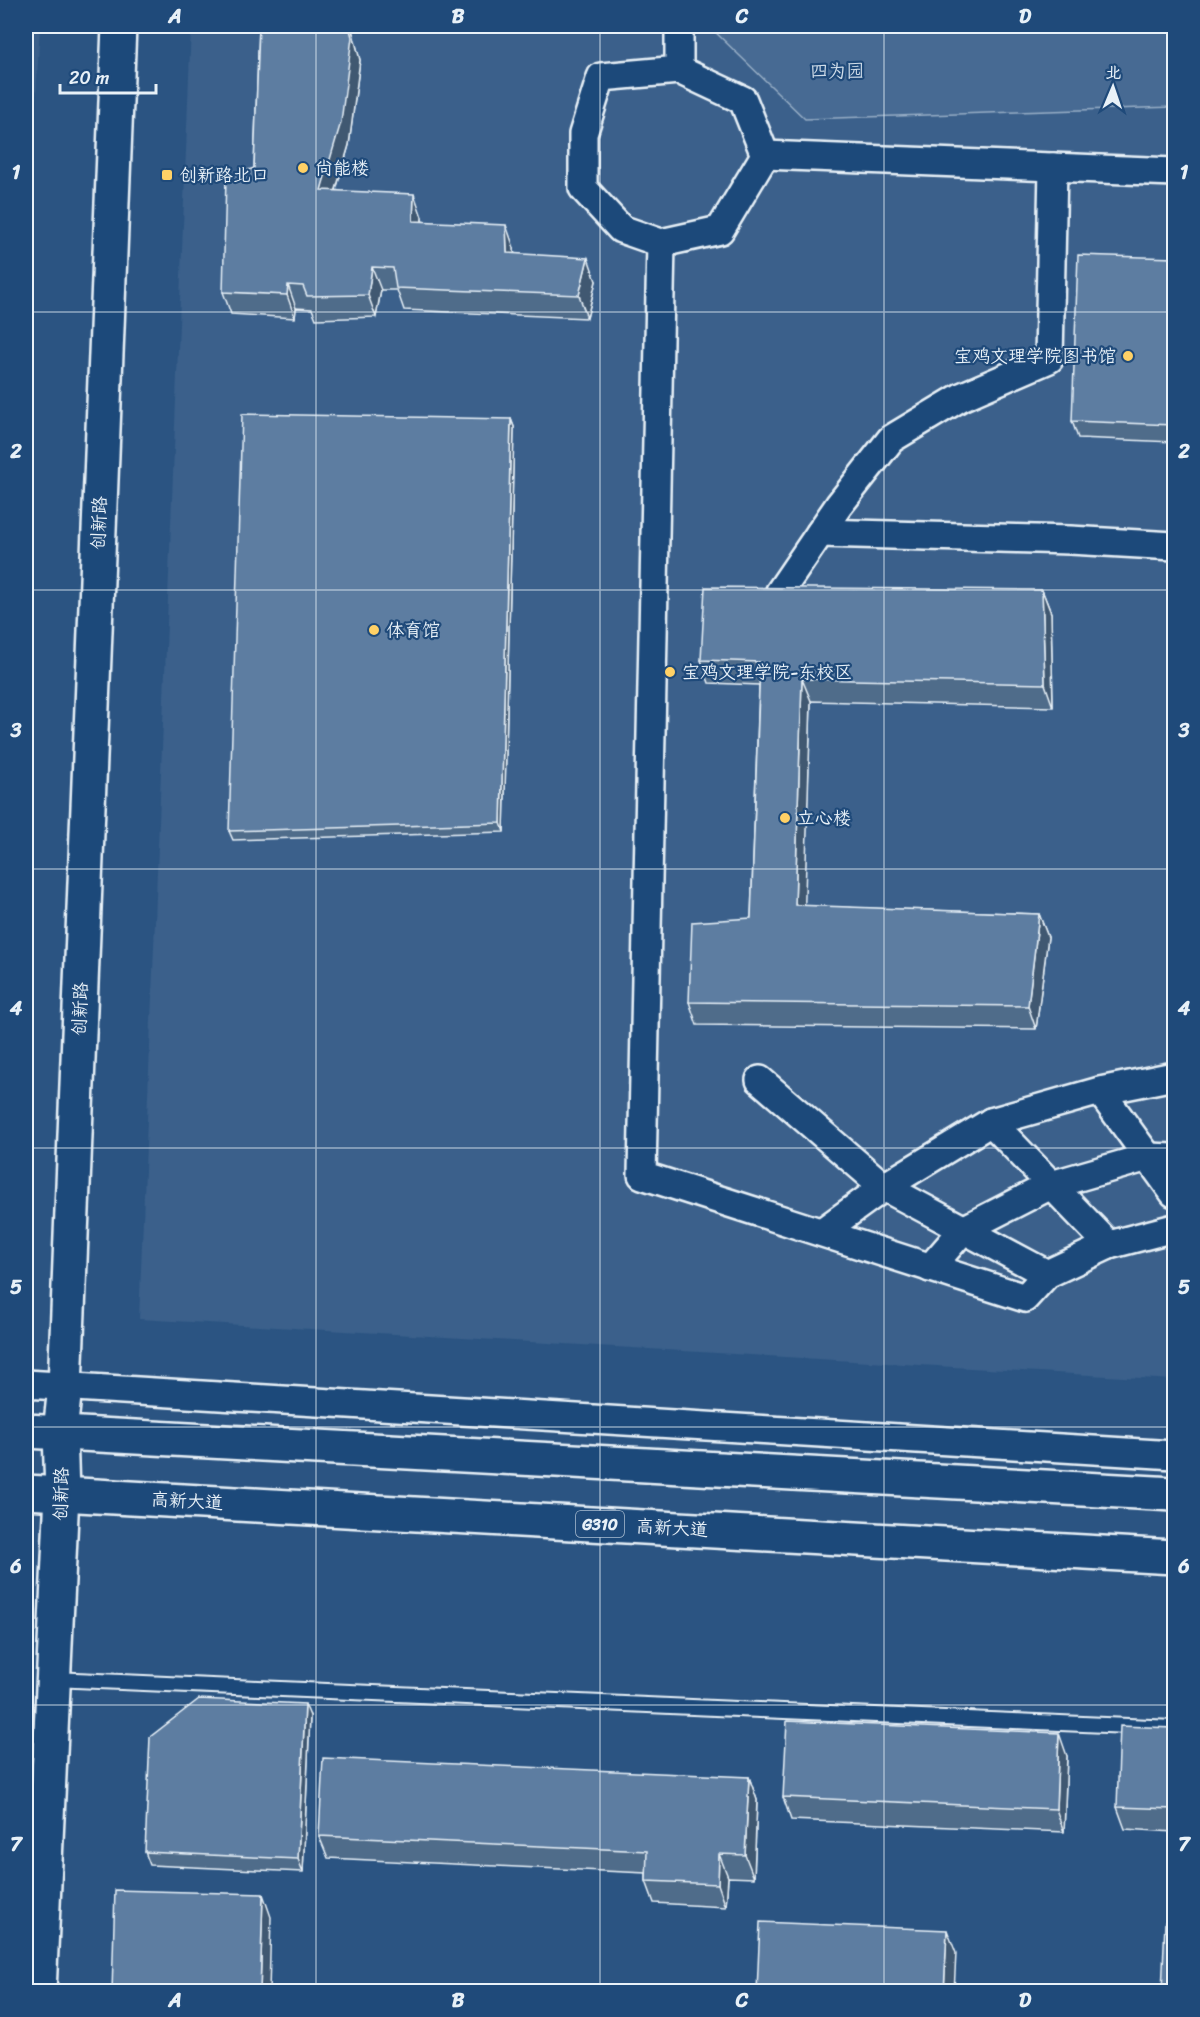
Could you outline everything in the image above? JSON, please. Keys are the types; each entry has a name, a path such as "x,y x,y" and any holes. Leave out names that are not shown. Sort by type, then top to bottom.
{"main road":[{"name":"创新路","path":"39,1992 62,1493 60,1432 65,1387 119,26"},
{"path":"26,1431 1174,1494"},
{"name":"高新大道","path":"26,1492 1174,1557"}],"street":[{"path":"679,26 679,70"},
{"path":"679,70 743,100 765,155 720,230 661,243 621,229 582,188 583,134 601,77 679,70"},
{"path":"765,155 1174,172"},
{"path":"779,593 839,505 891,440 961,397 1049,359 1053,167"},
{"path":"661,243 642,1174 1025,1298 1047,1274 1109,1245 1174,1228"},
{"path":"820,533 1070,540 1174,546"},
{"path":"822,1232 884,1187 991,1122 1100,1090 1174,1076"},
{"path":"760,1080 884,1187 1047,1274"},
{"path":"1100,1090 1161,1157 1174,1192"},
{"path":"991,1122 1109,1245"},
{"path":"930,1268 963,1230 1051,1185 1161,1157"},
{"path":"26,1384 1174,1455"}],"lane":[{"path":"53,1679 1174,1728"}],"shaded area":[{"path":"26,26 40,26 26,273"},
{"name":"宝鸡文理学院-东校区","path":"191,26 1174,26 1174,1380 139,1319"}],"green space":[{"name":"四为园","path":"709,26 1174,26 1174,107 805,119"}],"building":[{"name":"尚能楼","path":"259,26 349,26 352,37 341,122 321,190 414,194 413,221 506,225 507,253 588,258 579,295 396,288 393,268 372,267 368,295 307,296 303,286 288,285 287,295 223,292 226,178 254,168"},
{"name":"宝鸡文理学院图书馆","path":"1078,255 1174,258 1174,425 1072,421"},
{"name":"体育馆","path":"242,414 511,419 501,823 229,831"},
{"name":"立心楼","path":"705,587 1042,590 1045,684 802,679 795,905 1039,914 1028,1006 689,1002 692,922 751,918 760,662 701,660"},
{"path":"199,1699 305,1704 298,1859 145,1852 150,1737"},
{"path":"787,1721 1059,1733 1056,1809 783,1797"},
{"path":"1120,1726 1174,1728 1174,1809 1117,1807"},
{"path":"323,1758 749,1777 745,1855 719,1854 718,1884 646,1881 647,1851 319,1836"},
{"path":"115,1890 263,1894 260,1992 112,1992"},
{"path":"760,1922 947,1930 944,1992 757,1992"},
{"path":"1165,1922 1174,1922 1174,1992 1162,1992"}],"place":[{"name":"尚能楼","path":"303,168"},
{"name":"创新路北口","path":"167,175"},
{"name":"宝鸡文理学院图书馆","path":"1128,356"},
{"name":"体育馆","path":"374,630"},
{"name":"宝鸡文理学院-东校区","path":"670,672"},
{"name":"立心楼","path":"785,818"}]}
